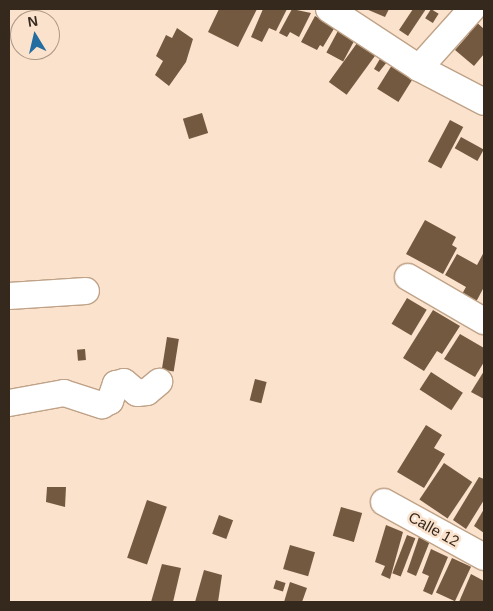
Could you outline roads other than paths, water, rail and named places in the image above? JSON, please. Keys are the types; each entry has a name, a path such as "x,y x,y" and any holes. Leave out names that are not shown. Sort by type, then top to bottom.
{"street":[{"path":"329,9 419,68 484,102"},
{"path":"419,68 472,9"},
{"path":"408,277 484,321"},
{"path":"9,296 86,291"},
{"path":"9,403 64,393 102,405 110,401 116,384 124,382 137,393 147,392 159,382"},
{"name":"Calle 12","path":"384,502 484,557"}]}
